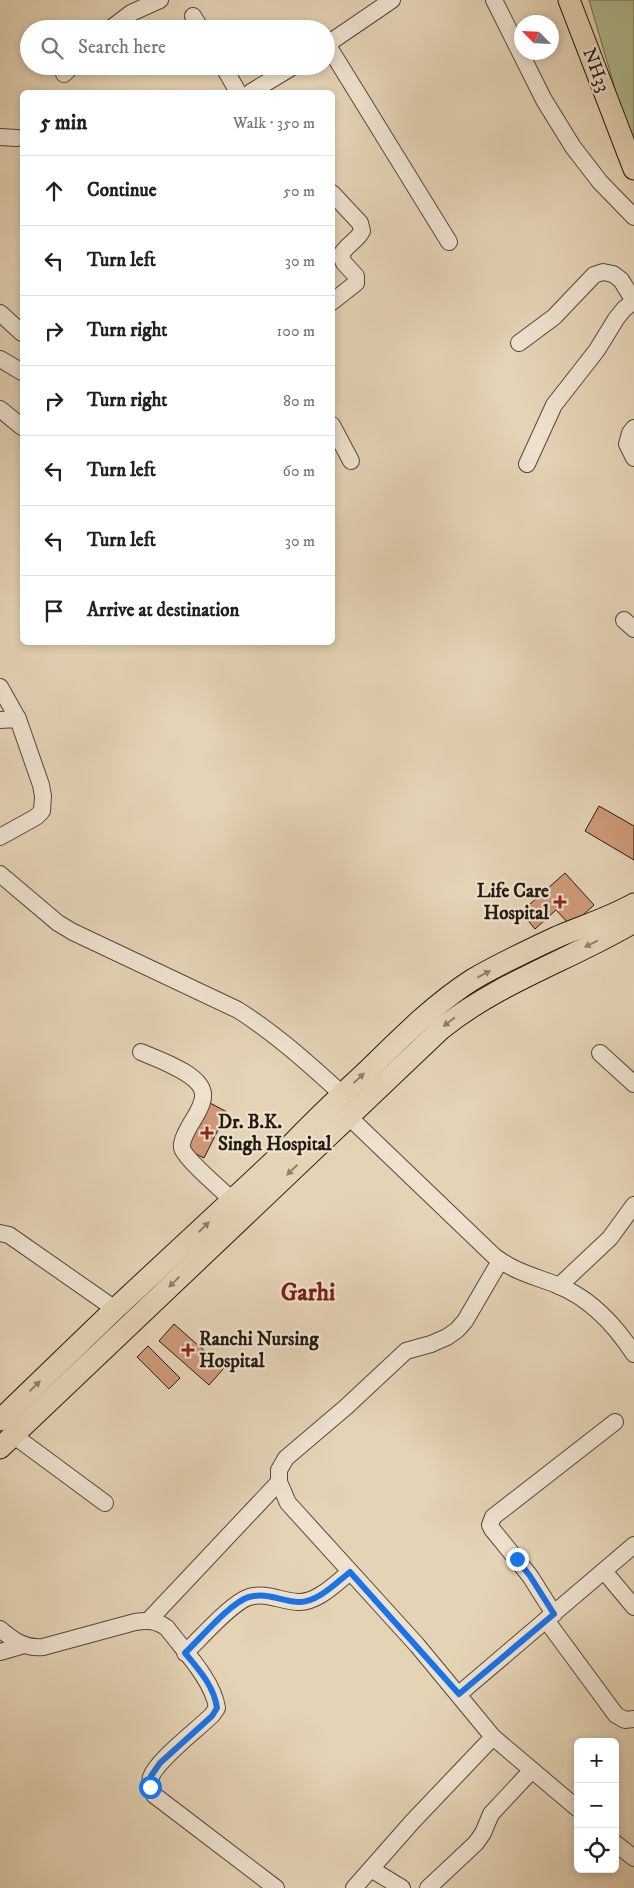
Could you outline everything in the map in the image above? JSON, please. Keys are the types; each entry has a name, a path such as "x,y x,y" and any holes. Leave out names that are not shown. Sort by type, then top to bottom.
{"main road":[{"name":"NH33","path":"569,0 634,169"},
{"path":"4,1434 115,1309 411,1029 452,994 473,980 558,937 612,916 634,904"},
{"path":"4,1434 441,1029 471,1006 522,978 634,922"}],"street":[{"path":"335,39 392,0"},
{"path":"494,0 544,100 573,146 600,182 634,217"},
{"path":"122,20 131,13 156,1"},
{"path":"335,58 449,242"},
{"path":"228,75 237,90"},
{"path":"254,90 279,75"},
{"path":"0,137 17,138"},
{"path":"335,196 346,206 362,227 358,237 341,255 344,263 356,276 356,283 335,300"},
{"path":"519,343 554,317 594,276 603,272 613,274 621,280 634,301 616,319 597,350 554,405 527,464"},
{"path":"0,313 20,331"},
{"path":"0,359 20,371"},
{"path":"0,409 20,425"},
{"path":"634,428 630,433 628,444 634,458"},
{"path":"335,431 351,461"},
{"path":"0,688 18,719 41,785 43,806 42,811 36,816 0,837"},
{"path":"0,720 18,719"},
{"path":"0,874 58,923 73,932 238,1010 276,1035 342,1094"},
{"path":"141,1052 184,1071 194,1078 201,1087 204,1094 202,1102 183,1138 182,1147 185,1154 232,1200"},
{"path":"600,1053 634,1084"},
{"path":"348,1116 500,1261 521,1273 559,1286 590,1303 625,1341 634,1354"},
{"path":"559,1286 610,1238 634,1204"},
{"path":"0,1234 9,1235 115,1309"},
{"path":"500,1261 457,1330 430,1344 406,1351 395,1360 346,1407 286,1458 279,1470 279,1482 288,1503 459,1694 494,1737 574,1806"},
{"path":"615,1422 493,1517 491,1521 492,1529 530,1576 550,1617 616,1715 625,1720 634,1719"},
{"path":"4,1434 105,1503"},
{"path":"149,1620 279,1482"},
{"path":"459,1694 634,1545"},
{"path":"604,1571 634,1607"},
{"path":"185,1653 233,1607 246,1598 260,1595 298,1602 309,1600 325,1592 350,1572"},
{"path":"0,1629 24,1645 34,1648 126,1624 149,1620 167,1628 211,1687 216,1699 217,1708 212,1716 160,1763 151,1776 150,1787 154,1795 276,1888"},
{"path":"0,1652 24,1645"},
{"path":"354,1888 413,1821 494,1737"},
{"path":"428,1888 476,1843 492,1814 532,1770"},
{"path":"619,1846 634,1858"},
{"path":"371,1869 402,1888"}],"green space":[{"path":"589,0 634,0 634,143 631,143"}],"building":[{"path":"599,806 634,826 634,860 585,831"},
{"path":"565,873 594,905 571,926 556,910 535,929 521,912"},
{"path":"210,1103 227,1112 204,1158 186,1149"},
{"path":"174,1324 224,1368 209,1385 159,1341"},
{"path":"148,1346 180,1378 169,1389 137,1357"}],"place":[{"name":"Life Care Hospital","path":"560,902"},
{"name":"Dr. B.K. Singh Hospital","path":"207,1133"},
{"name":"Ranchi Nursing Hospital","path":"188,1350"}],"district":[{"name":"Garhi","path":"308,1293"}],"route":[{"path":"150,1787 151,1776 160,1763 212,1716 217,1708 216,1699 211,1687 185,1653 233,1607 246,1598 260,1595 298,1602 309,1600 325,1592 350,1572 459,1694 554,1614 517,1559"}]}
